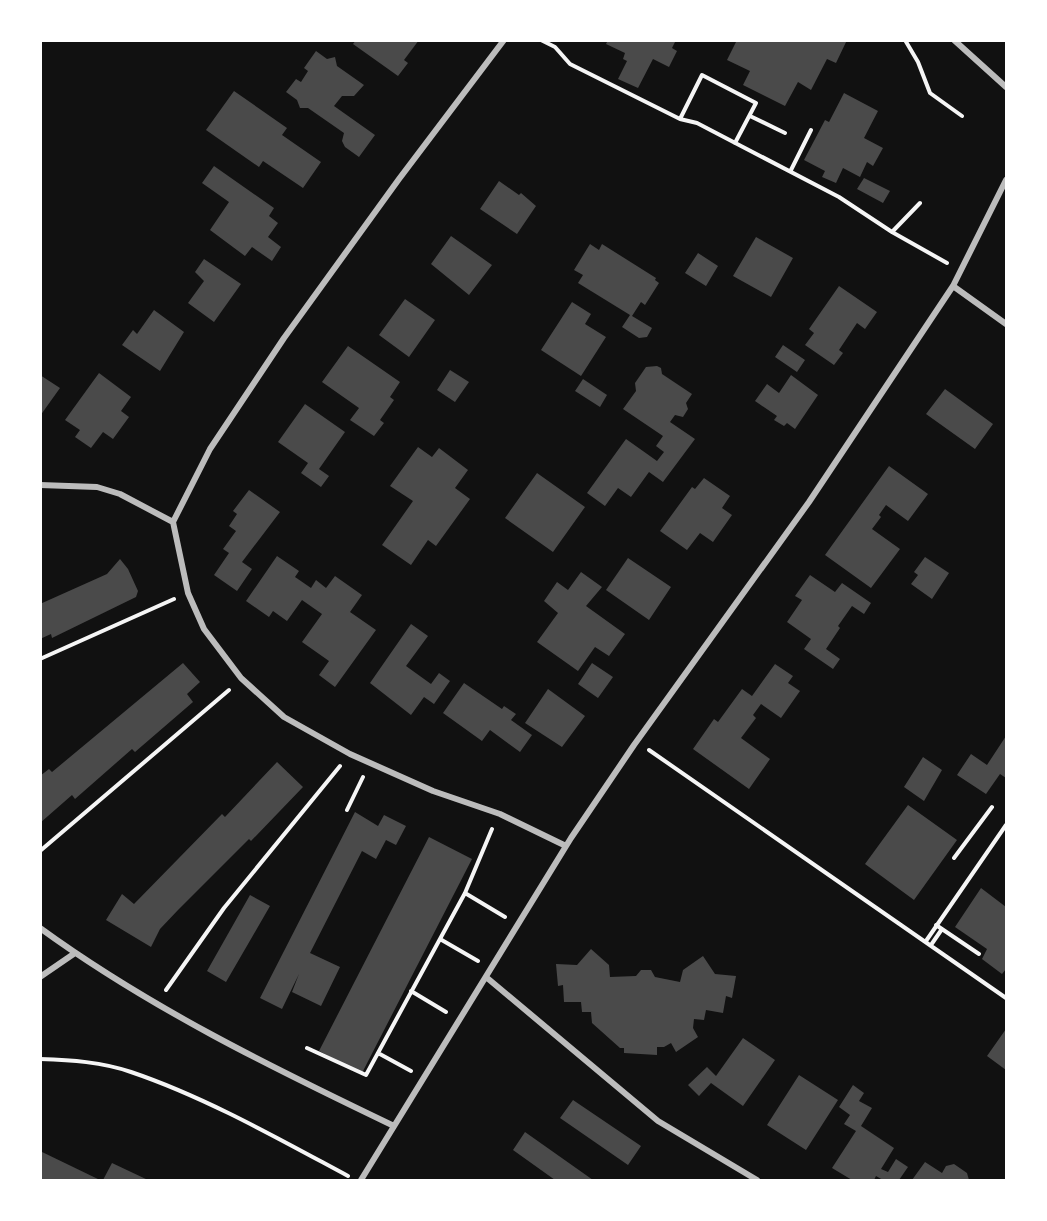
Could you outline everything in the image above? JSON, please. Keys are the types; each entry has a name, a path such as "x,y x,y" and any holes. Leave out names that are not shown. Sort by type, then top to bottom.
{"street":[{"path":"504,40 399,178 284,338 210,449 173,522 188,593 204,629 241,678 284,717 350,754 433,791 500,814 566,846"},
{"path":"954,40 1006,87"},
{"path":"359,1180 566,846 634,745 809,502 953,286 1006,180"},
{"path":"953,286 1006,324"},
{"path":"40,485 97,487 120,494 173,522"},
{"path":"40,928 75,953 157,1003 290,1076 394,1126"},
{"path":"40,977 75,953"},
{"path":"486,977 658,1121 757,1180"}],"path":[{"path":"541,40 555,47 570,64 680,119 697,123 791,170 839,197 892,232 961,270"},
{"path":"905,40 918,62 930,93 962,116"},
{"path":"680,119 702,75 756,103 735,143"},
{"path":"750,116 785,133"},
{"path":"791,170 811,130"},
{"path":"892,232 920,202"},
{"path":"40,658 188,593"},
{"path":"40,850 241,678"},
{"path":"634,745 654,752 1006,998"},
{"path":"157,1003 224,908 350,754"},
{"path":"347,810 370,762"},
{"path":"954,858 992,807"},
{"path":"307,1048 366,1075 465,893 500,814"},
{"path":"926,941 1006,825"},
{"path":"465,893 518,925"},
{"path":"936,925 979,954"},
{"path":"931,945 942,929"},
{"path":"440,939 491,969"},
{"path":"411,991 460,1020"},
{"path":"378,1053 404,1067"},
{"path":"40,1059 78,1060 131,1072 254,1125 359,1180"}],"building":[{"path":"356,40 419,40 404,60 408,63 398,76 353,44"},
{"path":"608,40 676,40 672,48 677,51 669,67 653,59 638,88 618,79 627,61 623,59 625,53 606,44"},
{"path":"737,40 847,40 836,63 827,59 811,90 798,82 785,106 743,85 750,71 727,60"},
{"path":"316,51 327,59 335,57 337,66 364,85 354,96 342,96 334,106 375,135 359,157 345,147 342,141 344,133 308,108 300,108 297,100 286,92 296,79 301,82 308,71 304,68"},
{"path":"234,91 287,128 282,135 321,162 303,188 263,161 259,167 206,130"},
{"path":"844,93 878,111 864,138 883,148 873,166 867,162 860,177 843,168 836,183 822,177 825,171 804,160 825,120 829,122"},
{"path":"214,166 274,208 269,216 278,223 268,237 281,247 272,261 252,247 245,256 210,230 229,202 202,183"},
{"path":"864,178 890,191 883,203 857,189"},
{"path":"499,181 519,195 521,193 536,206 517,234 480,209"},
{"path":"451,236 492,265 469,295 431,264"},
{"path":"756,237 793,258 771,297 733,276"},
{"path":"590,244 599,250 602,244 656,278 655,280 659,283 645,305 641,302 632,316 652,328 647,337 639,338 622,327 630,315 578,283 583,275 574,270"},
{"path":"698,253 718,266 706,286 685,273"},
{"path":"204,259 241,284 214,322 188,303 204,281 195,272"},
{"path":"839,286 877,312 865,329 857,323 839,350 843,353 834,365 805,345 814,333 809,329"},
{"path":"405,299 435,320 409,357 379,335"},
{"path":"572,302 591,314 585,324 606,337 581,376 541,350"},
{"path":"154,310 184,332 160,371 122,345 133,330 137,334"},
{"path":"783,345 805,360 797,372 775,357"},
{"path":"348,346 400,382 390,397 394,400 380,420 384,423 374,436 350,420 359,408 322,382"},
{"path":"646,367 661,368 662,374 692,394 686,403 688,409 683,417 675,415 670,422 695,439 663,482 649,472 631,497 618,488 605,506 587,493 626,439 657,461 664,452 656,446 663,436 623,409 636,391 635,383"},
{"path":"450,370 469,382 455,402 437,390"},
{"path":"99,373 131,397 121,411 129,417 113,439 103,432 91,448 75,437 80,430 65,420"},
{"path":"40,375 60,388 40,416"},
{"path":"791,375 818,395 795,429 787,423 784,426 774,420 777,416 755,401 767,384 779,393"},
{"path":"583,379 607,395 600,407 575,391"},
{"path":"945,389 993,424 975,449 926,414"},
{"path":"305,404 345,432 319,469 329,476 321,487 301,473 308,463 278,442"},
{"path":"418,447 432,457 439,448 468,470 455,488 470,499 436,546 428,540 411,565 382,545 413,501 390,486"},
{"path":"889,466 928,494 908,521 886,505 879,515 881,517 872,529 900,549 871,588 825,555"},
{"path":"537,473 585,507 553,552 505,518"},
{"path":"704,478 730,496 722,508 732,515 713,542 700,533 687,550 660,531 692,487 695,489"},
{"path":"249,490 280,512 242,562 252,569 237,591 214,575 229,553 223,549 236,531 229,526 237,514 233,511"},
{"path":"277,556 299,571 295,577 311,588 316,580 326,588 335,576 362,595 350,612 376,630 335,687 319,675 329,661 302,642 322,614 302,600 287,621 273,611 269,617 246,601"},
{"path":"925,557 949,573 932,599 911,584 918,575 914,572"},
{"path":"628,558 671,587 649,620 606,590"},
{"path":"120,559 128,569 138,591 136,597 52,638 51,634 40,639 40,604 107,574"},
{"path":"581,572 602,587 586,606 625,634 609,656 595,647 578,671 537,642 558,613 544,601 557,582 568,590"},
{"path":"810,575 835,592 842,583 871,603 864,614 852,606 838,626 840,628 826,649 840,659 833,669 804,649 811,639 787,622 802,600 795,596"},
{"path":"411,624 428,636 406,666 431,684 439,673 450,681 434,704 424,697 411,715 370,683"},
{"path":"183,663 200,682 187,694 193,702 135,752 132,749 75,799 72,795 40,823 40,776 49,769 52,772"},
{"path":"592,663 613,677 598,698 578,684"},
{"path":"775,664 793,676 788,683 800,691 781,718 761,704 753,715 756,718 741,738 770,759 749,789 693,749 714,719 718,722 742,689 752,696"},
{"path":"464,683 502,709 504,706 516,714 511,720 532,735 520,752 490,730 482,741 443,713"},
{"path":"548,689 585,716 562,747 525,723"},
{"path":"1006,736 1006,778 1000,774 986,794 957,775 971,754 987,765"},
{"path":"923,757 942,770 924,801 904,787"},
{"path":"277,762 303,787 251,841 249,839 178,910 160,929 151,947 106,920 122,894 134,904 222,814 225,817"},
{"path":"908,805 957,840 914,900 865,864"},
{"path":"355,812 378,826 384,815 406,826 396,845 386,840 376,859 362,851 310,953 340,967 321,1006 292,992 299,974 282,1009 260,998"},
{"path":"429,837 472,859 362,1073 319,1051"},
{"path":"981,888 1006,907 1006,969 1002,974 982,959 987,949 955,927"},
{"path":"250,895 270,906 226,982 207,971"},
{"path":"591,949 609,965 610,977 636,976 641,970 651,970 655,977 680,982 683,970 703,956 715,974 736,976 732,998 726,996 723,1013 706,1010 704,1020 694,1019 693,1028 698,1037 676,1052 671,1043 664,1047 657,1047 657,1055 624,1053 624,1048 620,1048 592,1023 591,1012 582,1012 581,1002 564,1002 563,985 558,986 556,964 577,965"},
{"path":"1006,1029 1006,1070 987,1056"},
{"path":"743,1038 775,1060 743,1106 711,1083 699,1096 688,1085 707,1067 716,1076"},
{"path":"799,1075 838,1100 806,1150 767,1125"},
{"path":"853,1085 864,1093 859,1101 872,1108 861,1126 894,1148 881,1169 888,1172 896,1159 908,1167 899,1180 883,1180 876,1176 874,1180 852,1180 832,1168 856,1131 844,1124 850,1115 839,1107"},
{"path":"573,1100 641,1146 628,1165 560,1118"},
{"path":"525,1132 593,1180 555,1180 513,1150"},
{"path":"40,1151 100,1180 40,1180"},
{"path":"925,1162 942,1173 946,1166 954,1164 967,1173 969,1180 912,1180"},
{"path":"112,1163 148,1180 103,1180"}]}
